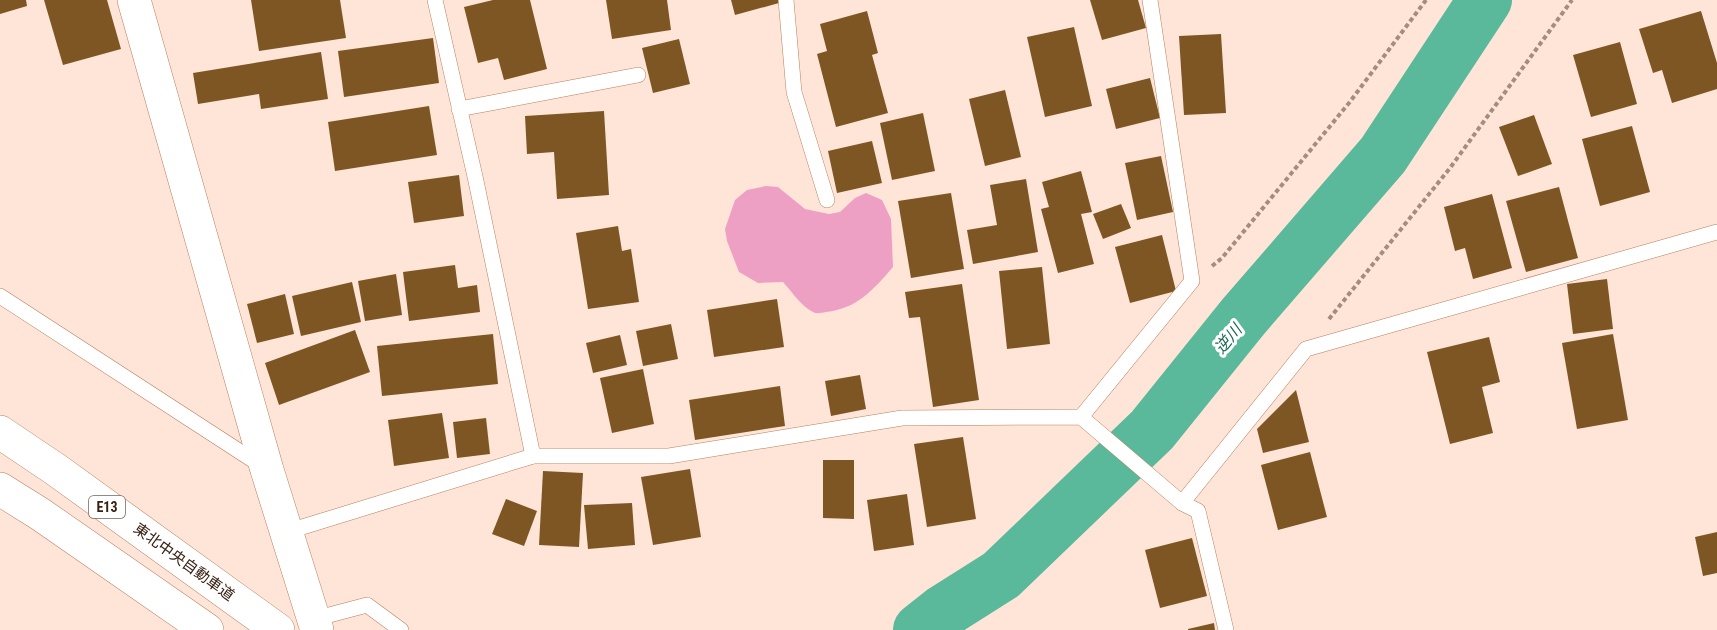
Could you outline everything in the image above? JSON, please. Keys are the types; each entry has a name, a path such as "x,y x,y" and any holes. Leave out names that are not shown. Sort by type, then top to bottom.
{"main road":[{"path":"134,0 267,470 316,625"},
{"name":"東北中央自動車道","path":"0,432 278,630"},
{"path":"0,489 40,514 198,624"}],"lane":[{"path":"435,0 532,456"},
{"path":"786,0 794,92 827,200"},
{"path":"1081,417 1192,280 1150,0"},
{"path":"459,108 638,75"},
{"path":"1182,503 1306,349 1717,231"},
{"path":"0,296 267,470"},
{"path":"286,532 532,456 669,456 902,418 1081,417 1182,503 1197,511 1226,630"},
{"path":"316,625 367,605 401,630"}],"path":[{"path":"1192,280 1222,258 1229,250 1349,103 1426,0"},
{"path":"1306,349 1450,168 1572,0"}],"shaded area":[{"path":"766,186 778,187 805,209 829,214 840,212 855,198 866,193 882,200 891,219 893,267 872,290 856,302 837,310 819,313 804,306 783,282 758,283 739,272 727,241 725,229 735,200 747,190"}],"building":[{"path":"0,0 26,0 27,6 0,14"},
{"path":"44,0 107,0 121,49 63,65"},
{"path":"251,0 340,0 346,38 259,51"},
{"path":"493,0 530,0 547,69 504,80 498,58 478,63 464,7"},
{"path":"606,0 667,0 671,30 612,39"},
{"path":"731,0 778,0 779,3 735,15"},
{"path":"1090,0 1138,0 1146,28 1102,40"},
{"path":"867,11 878,53 872,55 888,113 836,127 817,54 827,51 820,24"},
{"path":"1701,11 1717,63 1717,89 1672,103 1662,70 1653,73 1639,29"},
{"path":"1074,27 1092,106 1045,117 1027,37"},
{"path":"1221,34 1226,113 1184,115 1179,36"},
{"path":"433,38 439,83 344,97 338,51"},
{"path":"679,39 690,84 653,93 642,48"},
{"path":"1620,42 1637,104 1591,117 1573,55"},
{"path":"321,52 328,99 261,109 259,94 198,104 193,73"},
{"path":"1150,78 1160,118 1116,129 1106,89"},
{"path":"1005,90 1021,157 985,166 969,99"},
{"path":"429,106 437,155 335,171 328,122"},
{"path":"604,111 609,195 557,199 554,152 527,154 525,116"},
{"path":"923,113 935,171 892,180 880,123"},
{"path":"1534,115 1552,164 1518,176 1499,127"},
{"path":"1632,126 1650,192 1600,206 1582,139"},
{"path":"872,141 882,183 837,193 828,151"},
{"path":"1161,156 1173,212 1137,220 1125,163"},
{"path":"1081,171 1092,212 1081,214 1094,264 1058,273 1041,209 1049,207 1042,182"},
{"path":"459,175 464,216 414,223 408,182"},
{"path":"1026,179 1038,252 973,264 967,230 997,225 990,185"},
{"path":"1559,187 1578,258 1526,272 1506,201"},
{"path":"951,193 964,269 911,278 898,201"},
{"path":"1492,194 1512,268 1473,279 1465,248 1455,251 1444,207"},
{"path":"1121,204 1131,228 1103,239 1093,214"},
{"path":"618,226 622,251 631,249 639,302 588,309 576,233"},
{"path":"1162,235 1176,291 1130,303 1115,247"},
{"path":"455,265 458,288 477,285 480,312 409,321 403,272"},
{"path":"1042,267 1050,344 1007,349 999,271"},
{"path":"396,274 402,315 365,321 358,281"},
{"path":"1607,279 1613,329 1573,334 1567,284"},
{"path":"352,282 361,322 301,336 292,296"},
{"path":"962,284 979,400 933,407 920,317 909,318 905,292"},
{"path":"285,294 294,334 257,343 247,304"},
{"path":"777,299 784,347 714,357 707,310"},
{"path":"671,324 678,359 643,366 636,331"},
{"path":"355,330 370,372 279,405 265,363"},
{"path":"493,334 498,384 382,396 377,346"},
{"path":"1613,334 1628,420 1577,429 1562,343"},
{"path":"620,335 627,365 593,373 586,343"},
{"path":"1489,337 1500,382 1482,387 1493,433 1450,444 1427,352"},
{"path":"643,369 654,424 612,433 600,378"},
{"path":"860,375 866,409 831,416 825,381"},
{"path":"780,386 785,426 695,440 689,400"},
{"path":"1296,390 1309,442 1263,453 1257,429"},
{"path":"442,413 449,458 394,466 388,420"},
{"path":"486,418 490,454 457,458 453,422"},
{"path":"963,437 976,519 927,527 914,444"},
{"path":"1310,452 1327,517 1278,530 1261,465"},
{"path":"823,460 854,460 854,519 823,518"},
{"path":"690,469 701,537 653,545 641,477"},
{"path":"543,471 583,473 579,547 539,545"},
{"path":"907,494 914,545 874,551 867,500"},
{"path":"506,499 537,511 524,546 492,534"},
{"path":"632,503 635,545 588,549 584,505"},
{"path":"1717,532 1717,573 1703,576 1695,537"},
{"path":"1192,538 1207,596 1160,608 1145,550"},
{"path":"1214,623 1215,630 1188,630 1188,629"}],"waterway":[{"name":"逆川","path":"920,630 944,611 1001,575 1152,430 1243,317 1383,155 1485,0"}]}
